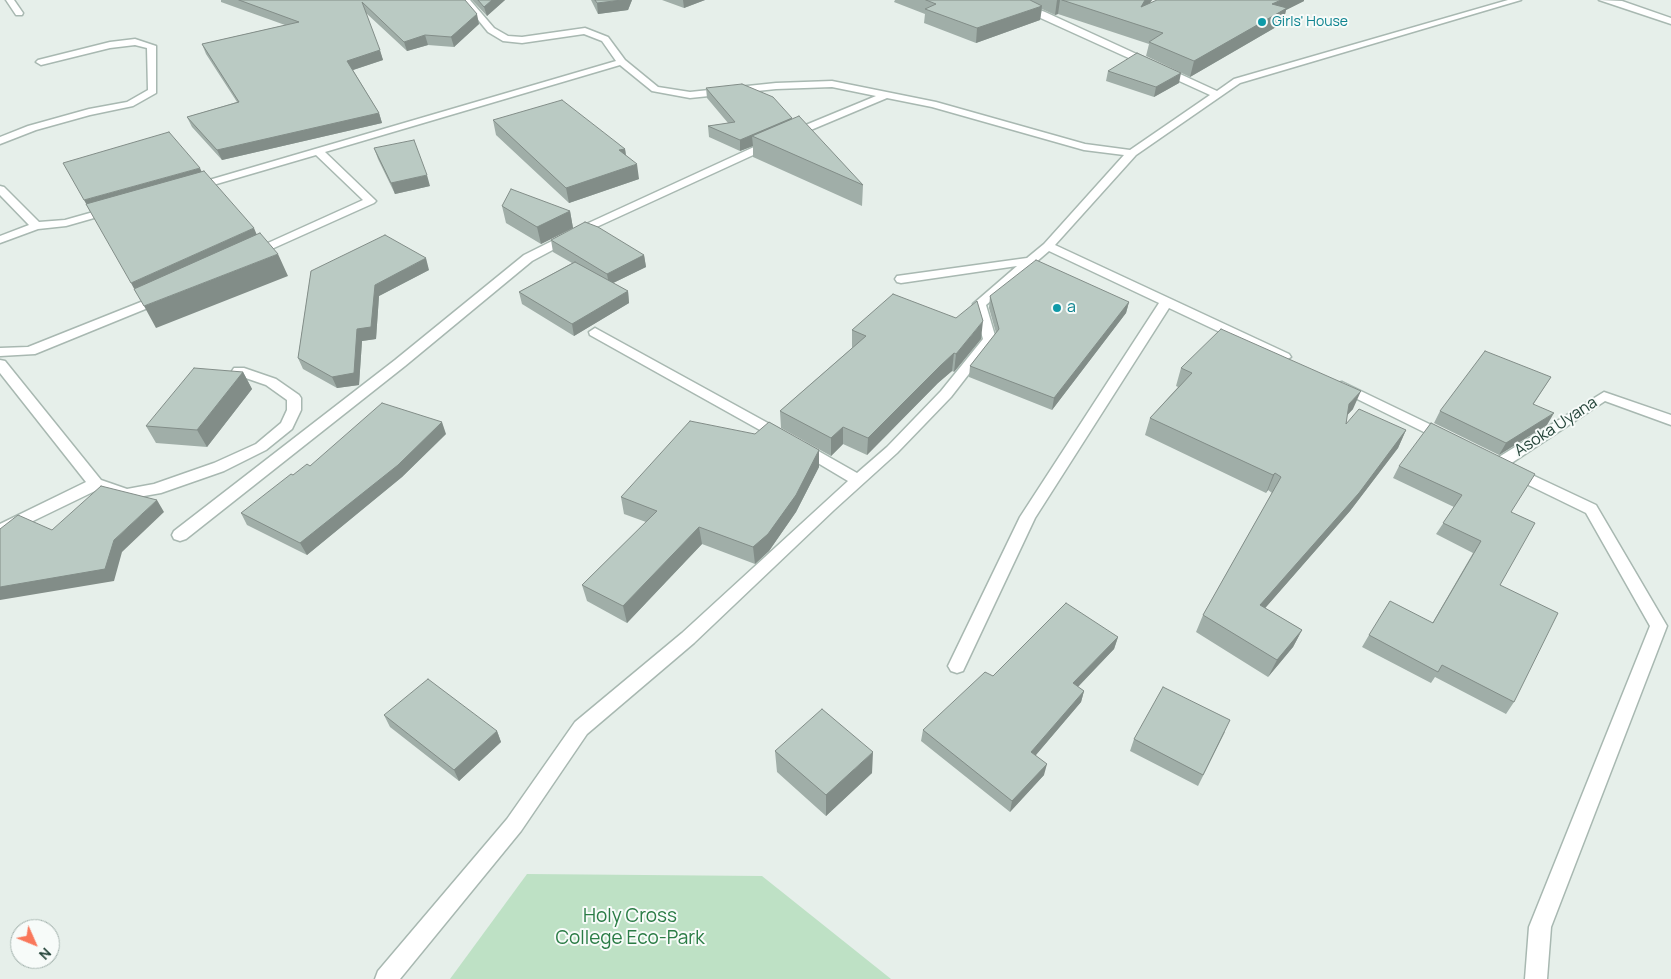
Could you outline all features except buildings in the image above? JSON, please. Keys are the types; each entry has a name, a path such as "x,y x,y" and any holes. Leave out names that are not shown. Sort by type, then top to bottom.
{"street":[{"path":"466,0 491,30 506,39 522,40 585,31 605,39 622,62 656,89 690,95 776,86 832,84 933,104 1084,147 1132,153"},
{"path":"1005,0 1042,14 1216,94"},
{"path":"386,979 514,825 581,728 688,638 892,450 946,394 990,339 979,304 1048,246 1132,153 1237,81 1516,0"},
{"path":"1603,0 1619,3 1671,21"},
{"path":"1619,3 1629,0"},
{"path":"0,3 10,1 18,13"},
{"path":"0,140 32,128 89,112 130,104 153,91 151,72 152,46 135,42 118,44 41,62"},
{"path":"187,189 622,62"},
{"path":"180,535 400,363 528,258 586,228 762,147 888,94"},
{"path":"243,259 370,201 319,152"},
{"path":"0,189 36,226"},
{"path":"0,240 36,226 66,223 122,207"},
{"path":"1048,246 1298,364"},
{"path":"901,279 1029,262"},
{"path":"0,352 30,351 176,291"},
{"path":"957,666 1028,517 1166,302"},
{"path":"596,332 858,480"},
{"path":"0,364 96,484 127,494 156,489 219,468 268,441 287,426 294,410 294,398 271,382 239,371"},
{"path":"1324,377 1455,442"},
{"name":"Asoka Uyana","path":"1499,464 1604,396 1671,420"},
{"path":"1482,455 1591,509 1659,626 1540,927 1536,979"},
{"path":"0,531 96,484"}],"green space":[{"name":"Holy Cross College Eco-Park","path":"527,874 762,876 891,979 450,979"}],"place":[{"name":"Girls' House","path":"1262,22"},
{"name":"a","path":"1057,308"}]}
